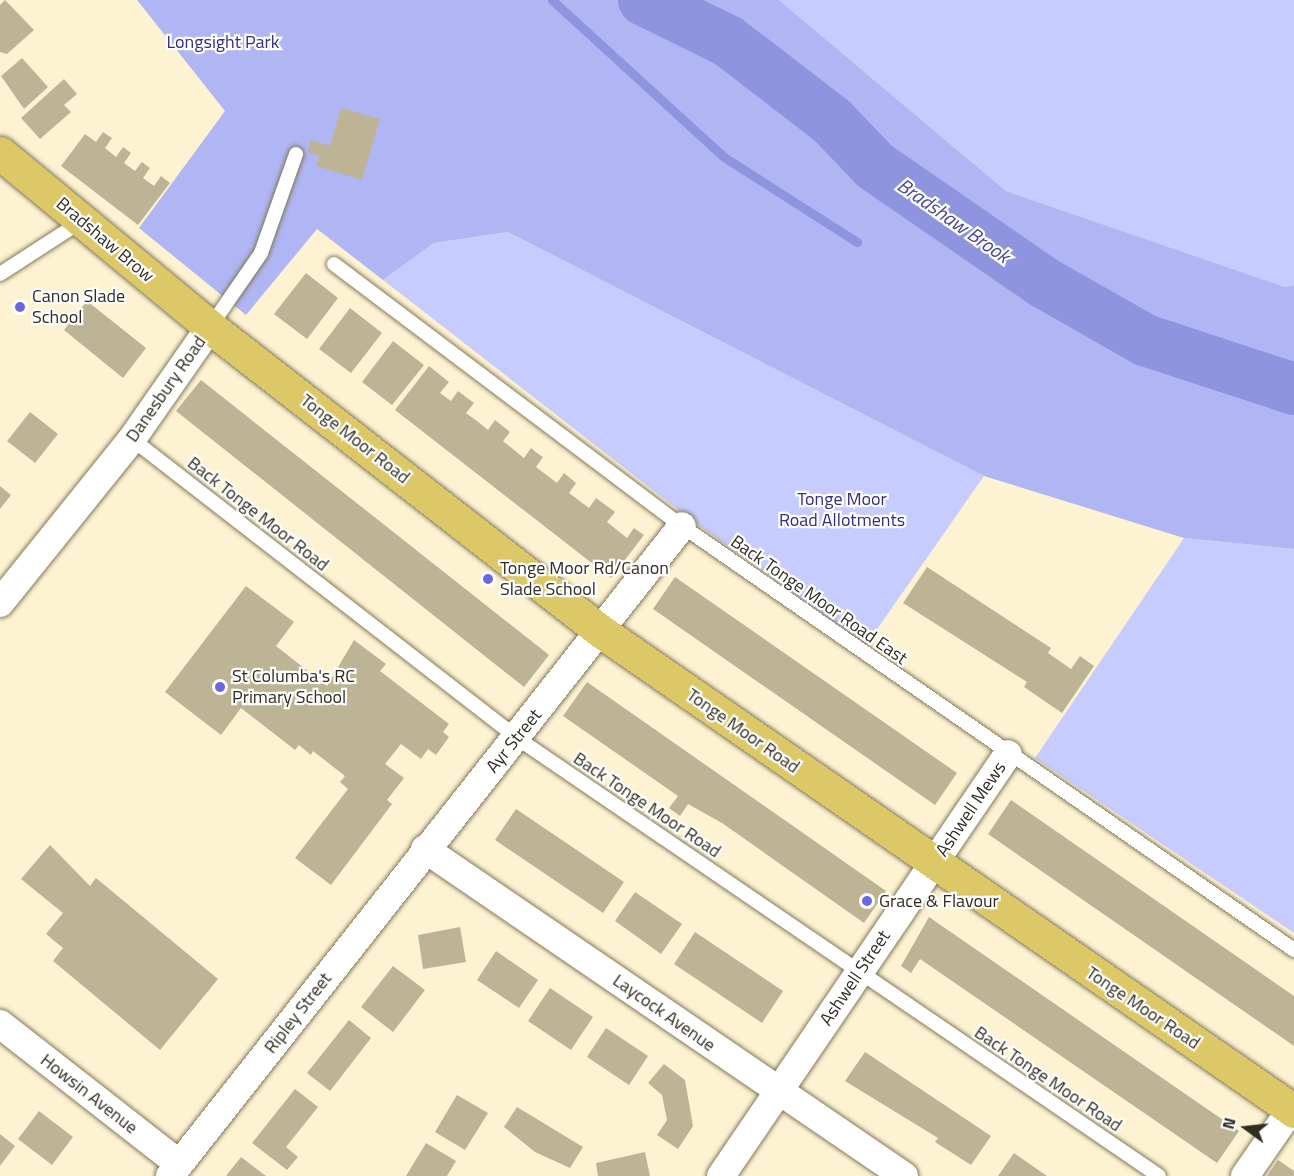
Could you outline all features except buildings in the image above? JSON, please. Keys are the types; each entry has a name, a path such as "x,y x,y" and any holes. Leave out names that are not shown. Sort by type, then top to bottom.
{"main road":[{"name":"Bradshaw Brow","path":"0,153 210,327"},
{"name":"Tonge Moor Road","path":"210,327 602,632 933,864 1293,1108"}],"street":[{"name":"Danesbury Road","path":"0,603 132,439 210,327"},
{"name":"Ayr Street","path":"425,849 602,632 682,526"},
{"name":"Ashwell Mews","path":"933,864 1008,754"},
{"name":"Laycock Avenue","path":"425,849 904,1176"},
{"name":"Ripley Street","path":"174,1170 425,849"},
{"name":"Ashwell Street","path":"721,1176 933,864"},
{"name":"Howsin Avenue","path":"3,1033 174,1170"},
{"path":"1245,1176 1293,1108"}],"lane":[{"name":"Danesbury Road","path":"210,327 261,253 297,154"},
{"path":"0,274 82,221"},
{"name":"Back Tonge Moor Road East","path":"334,264 682,526 1294,950"},
{"name":"Back Tonge Moor Road","path":"132,439 517,738 1159,1176"}],"green space":[{"name":"Longsight Park","path":"137,0 779,0 1006,191 1285,287 1294,285 1294,549 1184,538 984,476 508,232 434,243 383,280 317,229 246,315 139,228 225,111"},
{"path":"779,0 1294,0 1294,285 1285,287 1006,191"},
{"name":"Tonge Moor Road Allotments","path":"508,232 984,476 866,645 690,519 383,280 434,243"},
{"path":"1184,538 1294,549 1294,933 1035,758"}],"waterway":[{"path":"552,0 724,157 857,242"},
{"name":"Bradshaw Brook","path":"644,0 728,41 832,121 875,166 1043,282 1145,340 1294,389"}],"place":[{"name":"Canon Slade School","path":"20,307"},
{"name":"Tonge Moor Rd/Canon Slade School","path":"488,579"},
{"name":"St Columba's RC Primary School","path":"220,687"},
{"name":"Grace & Flavour","path":"867,901"}]}
